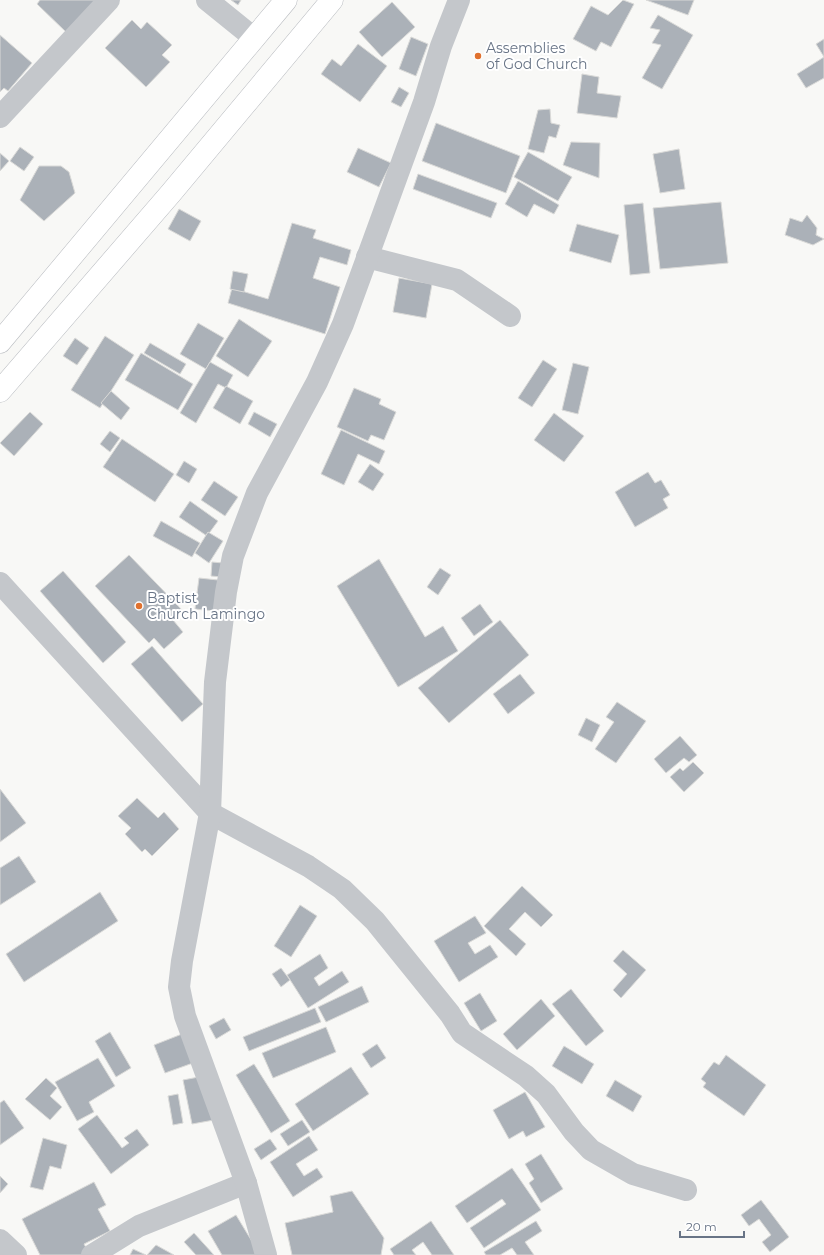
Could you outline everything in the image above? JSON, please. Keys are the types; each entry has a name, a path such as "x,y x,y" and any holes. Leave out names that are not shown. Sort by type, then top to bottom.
{"main road":[{"path":"0,342 286,0"},
{"path":"0,391 171,193 332,0"}],"street":[{"path":"0,117 109,0"},
{"path":"207,0 254,38"},
{"path":"266,1255 246,1183 185,1016 179,987 182,962 210,813 215,682 226,592 233,556 257,493 317,382 343,324 424,102 441,46 459,0"},
{"path":"367,257 457,280 510,316"},
{"path":"0,583 210,813 308,866 342,889 375,921 450,1014 462,1033 526,1076 546,1094 574,1132 591,1150 633,1174 686,1190"},
{"path":"92,1255 139,1226 246,1183"},
{"path":"0,1240 16,1255"}],"building":[{"path":"40,0 98,0 66,32 37,4"},
{"path":"231,0 241,0 238,5"},
{"path":"623,0 634,4 611,47 601,42 596,51 573,39 591,6 608,15"},
{"path":"646,0 694,0 688,15"},
{"path":"392,2 415,27 382,57 359,32"},
{"path":"658,15 693,35 662,89 642,78 661,45 652,43 660,30 650,28"},
{"path":"132,20 141,29 147,22 172,45 162,55 170,62 146,87 105,48"},
{"path":"0,35 32,63 8,91 4,88 0,92"},
{"path":"411,37 428,44 416,76 399,69"},
{"path":"824,39 824,57 816,44"},
{"path":"358,44 387,66 360,102 321,74 332,59 341,66"},
{"path":"824,57 824,78 806,88 797,74"},
{"path":"582,74 599,77 597,93 621,96 617,118 577,113"},
{"path":"399,87 409,93 401,107 391,102"},
{"path":"550,109 551,123 560,125 556,138 549,136 544,153 528,149 538,110"},
{"path":"436,123 520,156 506,193 422,161"},
{"path":"571,142 600,143 599,178 563,165"},
{"path":"20,147 34,157 24,171 10,161"},
{"path":"358,148 391,163 379,187 347,172"},
{"path":"679,149 685,189 660,193 653,154"},
{"path":"528,152 572,177 558,201 514,177"},
{"path":"0,153 9,161 0,171"},
{"path":"39,166 61,166 69,172 75,193 44,221 20,200"},
{"path":"418,174 497,203 491,218 413,189"},
{"path":"518,181 559,205 554,214 534,204 527,217 505,204"},
{"path":"721,202 728,263 660,269 653,208"},
{"path":"643,203 650,273 630,275 624,205"},
{"path":"179,209 201,221 190,241 168,229"},
{"path":"807,215 817,228 816,235 824,239 813,245 785,235 790,218 802,222"},
{"path":"292,223 316,230 313,238 351,250 347,265 320,257 313,278 340,287 325,334 228,303 232,288 268,299"},
{"path":"577,224 619,235 611,263 569,251"},
{"path":"233,271 248,274 244,292 230,289"},
{"path":"399,278 432,284 426,318 393,312"},
{"path":"239,319 272,341 248,377 216,356"},
{"path":"198,323 224,338 206,369 180,354"},
{"path":"105,336 134,355 100,408 71,390"},
{"path":"75,338 89,348 77,365 63,356"},
{"path":"150,343 186,364 180,374 144,353"},
{"path":"141,353 193,384 178,410 125,380"},
{"path":"543,360 557,369 532,407 518,398"},
{"path":"210,362 233,375 226,388 218,384 196,423 180,413"},
{"path":"573,363 589,367 578,414 562,410"},
{"path":"226,386 253,401 240,424 213,408"},
{"path":"354,388 381,399 379,404 396,412 384,440 371,435 368,441 337,427"},
{"path":"111,391 130,408 121,420 101,403"},
{"path":"30,412 43,424 14,456 0,443"},
{"path":"254,412 277,424 270,437 248,424"},
{"path":"554,413 584,436 564,462 534,440"},
{"path":"341,430 385,451 379,464 358,454 344,485 321,474"},
{"path":"110,431 120,438 110,452 100,444"},
{"path":"122,439 174,474 155,502 103,467"},
{"path":"184,461 197,469 189,483 176,475"},
{"path":"370,464 384,474 373,491 358,482"},
{"path":"648,472 655,483 661,480 670,495 663,499 668,508 635,527 615,492"},
{"path":"214,481 238,497 225,516 201,500"},
{"path":"190,501 218,521 207,536 179,517"},
{"path":"161,521 200,543 192,557 153,536"},
{"path":"208,532 223,541 209,563 195,553"},
{"path":"129,555 183,611 173,620 183,632 164,649 154,638 149,643 95,586"},
{"path":"379,559 425,637 443,626 458,651 398,687 337,586"},
{"path":"212,562 223,563 222,577 211,576"},
{"path":"440,568 451,575 438,595 427,587"},
{"path":"63,571 126,642 103,663 40,591"},
{"path":"199,578 218,580 214,611 195,609"},
{"path":"480,604 493,622 474,636 461,618"},
{"path":"500,620 529,655 449,723 418,688"},
{"path":"152,646 203,704 182,722 131,664"},
{"path":"520,674 535,693 508,714 493,694"},
{"path":"617,702 646,721 616,763 595,749 614,722 606,717"},
{"path":"586,718 600,725 592,742 578,735"},
{"path":"680,736 697,755 689,762 684,758 666,773 654,759"},
{"path":"693,762 704,773 684,792 670,777 680,768 683,771"},
{"path":"0,789 26,823 0,842"},
{"path":"137,798 158,818 164,812 179,829 152,856 145,849 142,852 125,834 131,828 118,816"},
{"path":"19,856 36,882 0,905 0,868"},
{"path":"522,886 553,915 541,927 525,912 509,929 526,944 516,956 484,926"},
{"path":"100,892 118,921 24,982 6,954"},
{"path":"300,905 317,916 291,957 274,946"},
{"path":"475,916 486,933 468,943 475,954 490,945 498,957 459,982 434,941"},
{"path":"623,950 646,970 621,998 613,990 627,974 613,961"},
{"path":"320,954 328,968 314,978 319,986 342,971 349,982 308,1008 287,975"},
{"path":"281,968 290,980 281,987 272,974"},
{"path":"362,986 369,1002 326,1022 318,1007"},
{"path":"571,989 604,1031 586,1046 552,1004"},
{"path":"480,993 497,1021 481,1031 464,1003"},
{"path":"541,999 555,1016 517,1050 503,1034"},
{"path":"315,1008 321,1022 249,1051 243,1037"},
{"path":"224,1018 231,1030 216,1039 209,1026"},
{"path":"326,1027 336,1052 273,1078 262,1053"},
{"path":"110,1032 131,1068 116,1077 95,1041"},
{"path":"182,1034 193,1063 165,1073 154,1045"},
{"path":"377,1044 386,1058 371,1068 362,1054"},
{"path":"564,1046 594,1064 582,1084 552,1066"},
{"path":"726,1055 766,1085 744,1116 703,1087 706,1083 701,1079 714,1062 719,1065"},
{"path":"98,1058 115,1086 89,1102 94,1112 77,1121 55,1082"},
{"path":"254,1064 290,1121 271,1133 236,1075"},
{"path":"351,1067 369,1094 313,1131 295,1104"},
{"path":"204,1076 214,1120 192,1124 183,1080"},
{"path":"46,1078 57,1088 50,1096 62,1107 50,1120 25,1099"},
{"path":"615,1080 642,1096 633,1112 606,1096"},
{"path":"525,1092 545,1127 526,1137 523,1131 509,1139 493,1110"},
{"path":"178,1094 183,1123 173,1125 168,1096"},
{"path":"4,1100 24,1128 0,1145 0,1103"},
{"path":"97,1115 122,1148 129,1143 124,1138 137,1129 149,1145 111,1174 78,1129"},
{"path":"302,1120 310,1132 288,1146 280,1134"},
{"path":"309,1136 318,1150 296,1164 304,1176 317,1168 323,1177 293,1197 270,1162"},
{"path":"43,1138 67,1145 61,1169 50,1166 43,1190 30,1187"},
{"path":"270,1139 277,1149 261,1160 254,1149"},
{"path":"541,1154 563,1189 541,1203 529,1183 534,1179 525,1164"},
{"path":"512,1168 541,1210 484,1248 470,1228 506,1204 502,1199 467,1223 455,1206"},
{"path":"0,1176 8,1184 0,1193"},
{"path":"94,1182 106,1205 98,1209 110,1231 84,1244 89,1253 86,1255 40,1255 22,1219"},
{"path":"352,1191 384,1238 381,1255 292,1255 285,1223 333,1212 330,1196"},
{"path":"761,1200 789,1237 770,1252 762,1242 771,1235 759,1219 749,1226 741,1215"},
{"path":"236,1215 259,1253 256,1255 222,1255 208,1231"},
{"path":"431,1221 454,1255 432,1255 423,1242 412,1250 416,1255 394,1255 390,1249"},
{"path":"536,1221 542,1231 525,1242 534,1255 517,1255 512,1248 500,1255 486,1255 484,1252"},
{"path":"194,1233 214,1255 196,1255 184,1242"},
{"path":"156,1245 174,1255 147,1255"},
{"path":"133,1249 146,1255 130,1255"}],"place":[{"name":"Assemblies of God Church","path":"478,56"},
{"name":"Baptist Church Lamingo","path":"139,606"}]}
